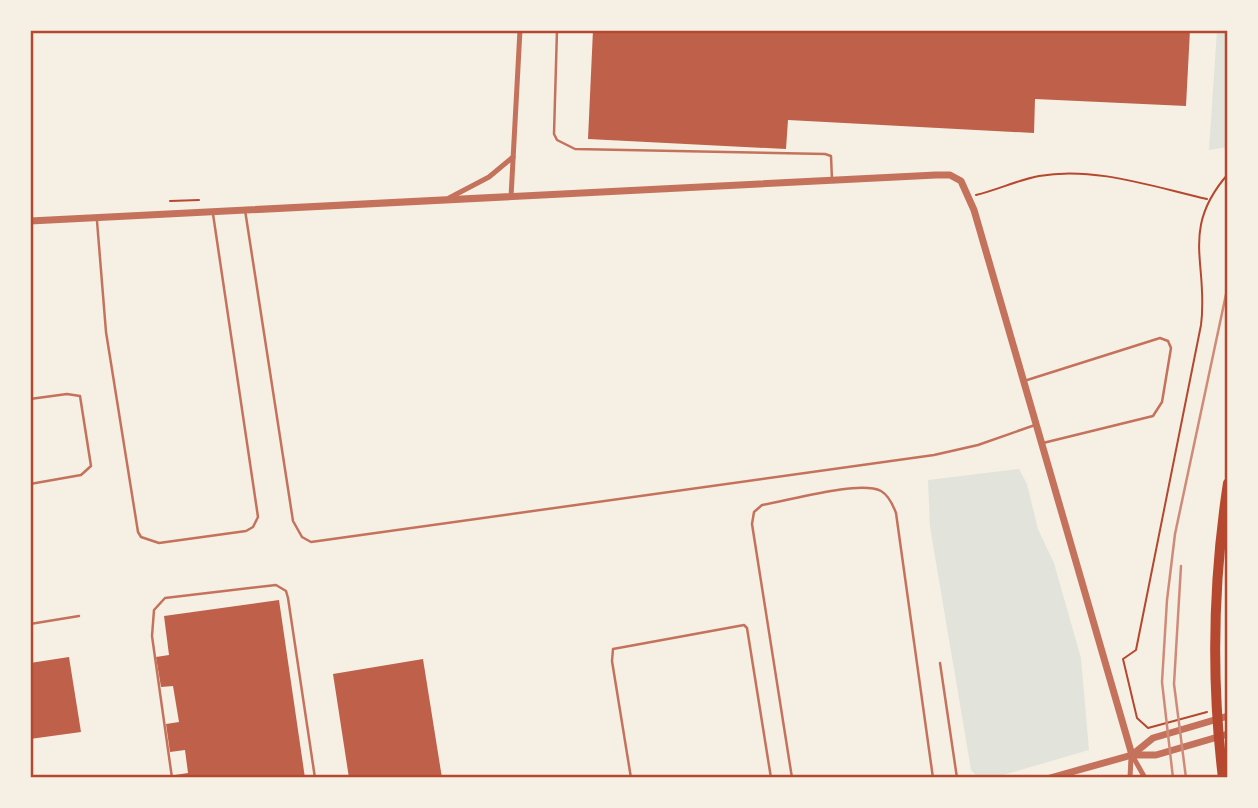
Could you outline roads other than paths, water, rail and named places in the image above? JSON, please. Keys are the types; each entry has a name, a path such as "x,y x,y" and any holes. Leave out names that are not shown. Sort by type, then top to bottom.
{"highway":[{"path":"1223,778 1216,701 1216,602 1228,482"}],"street":[{"path":"511,197 520,30"},
{"path":"447,200 489,177 513,156"},
{"path":"30,221 950,175 961,181 969,193 1132,755 1145,778"},
{"path":"1130,778 1132,755 1153,738 1228,716"},
{"path":"1051,778 1132,755 1156,755 1228,734"}],"lane":[{"path":"557,30 554,134 563,143 575,149 825,154 831,156 832,180"},
{"path":"245,210 293,521 302,537 311,542 934,455 978,445 1035,425"},
{"path":"97,217 106,332 138,532 141,537 159,543 246,531 253,527 258,517 213,212"},
{"path":"1023,381 1160,338 1168,341 1171,348 1162,402 1153,416 1040,444"},
{"path":"30,399 68,394 80,396 91,466 81,475 30,484"},
{"path":"792,778 752,524 754,512 762,505 864,487 882,491 896,513 933,778"},
{"path":"172,778 152,636 153,610 165,598 276,585 286,591 288,598 315,778"},
{"path":"30,624 79,616"},
{"path":"631,778 612,661 613,649 744,625 747,628 771,778"},
{"path":"940,663 957,778"}],"railway":[{"path":"1173,778 1162,682 1167,600 1175,534 1228,285"},
{"path":"1181,566 1174,684 1186,778"}]}
